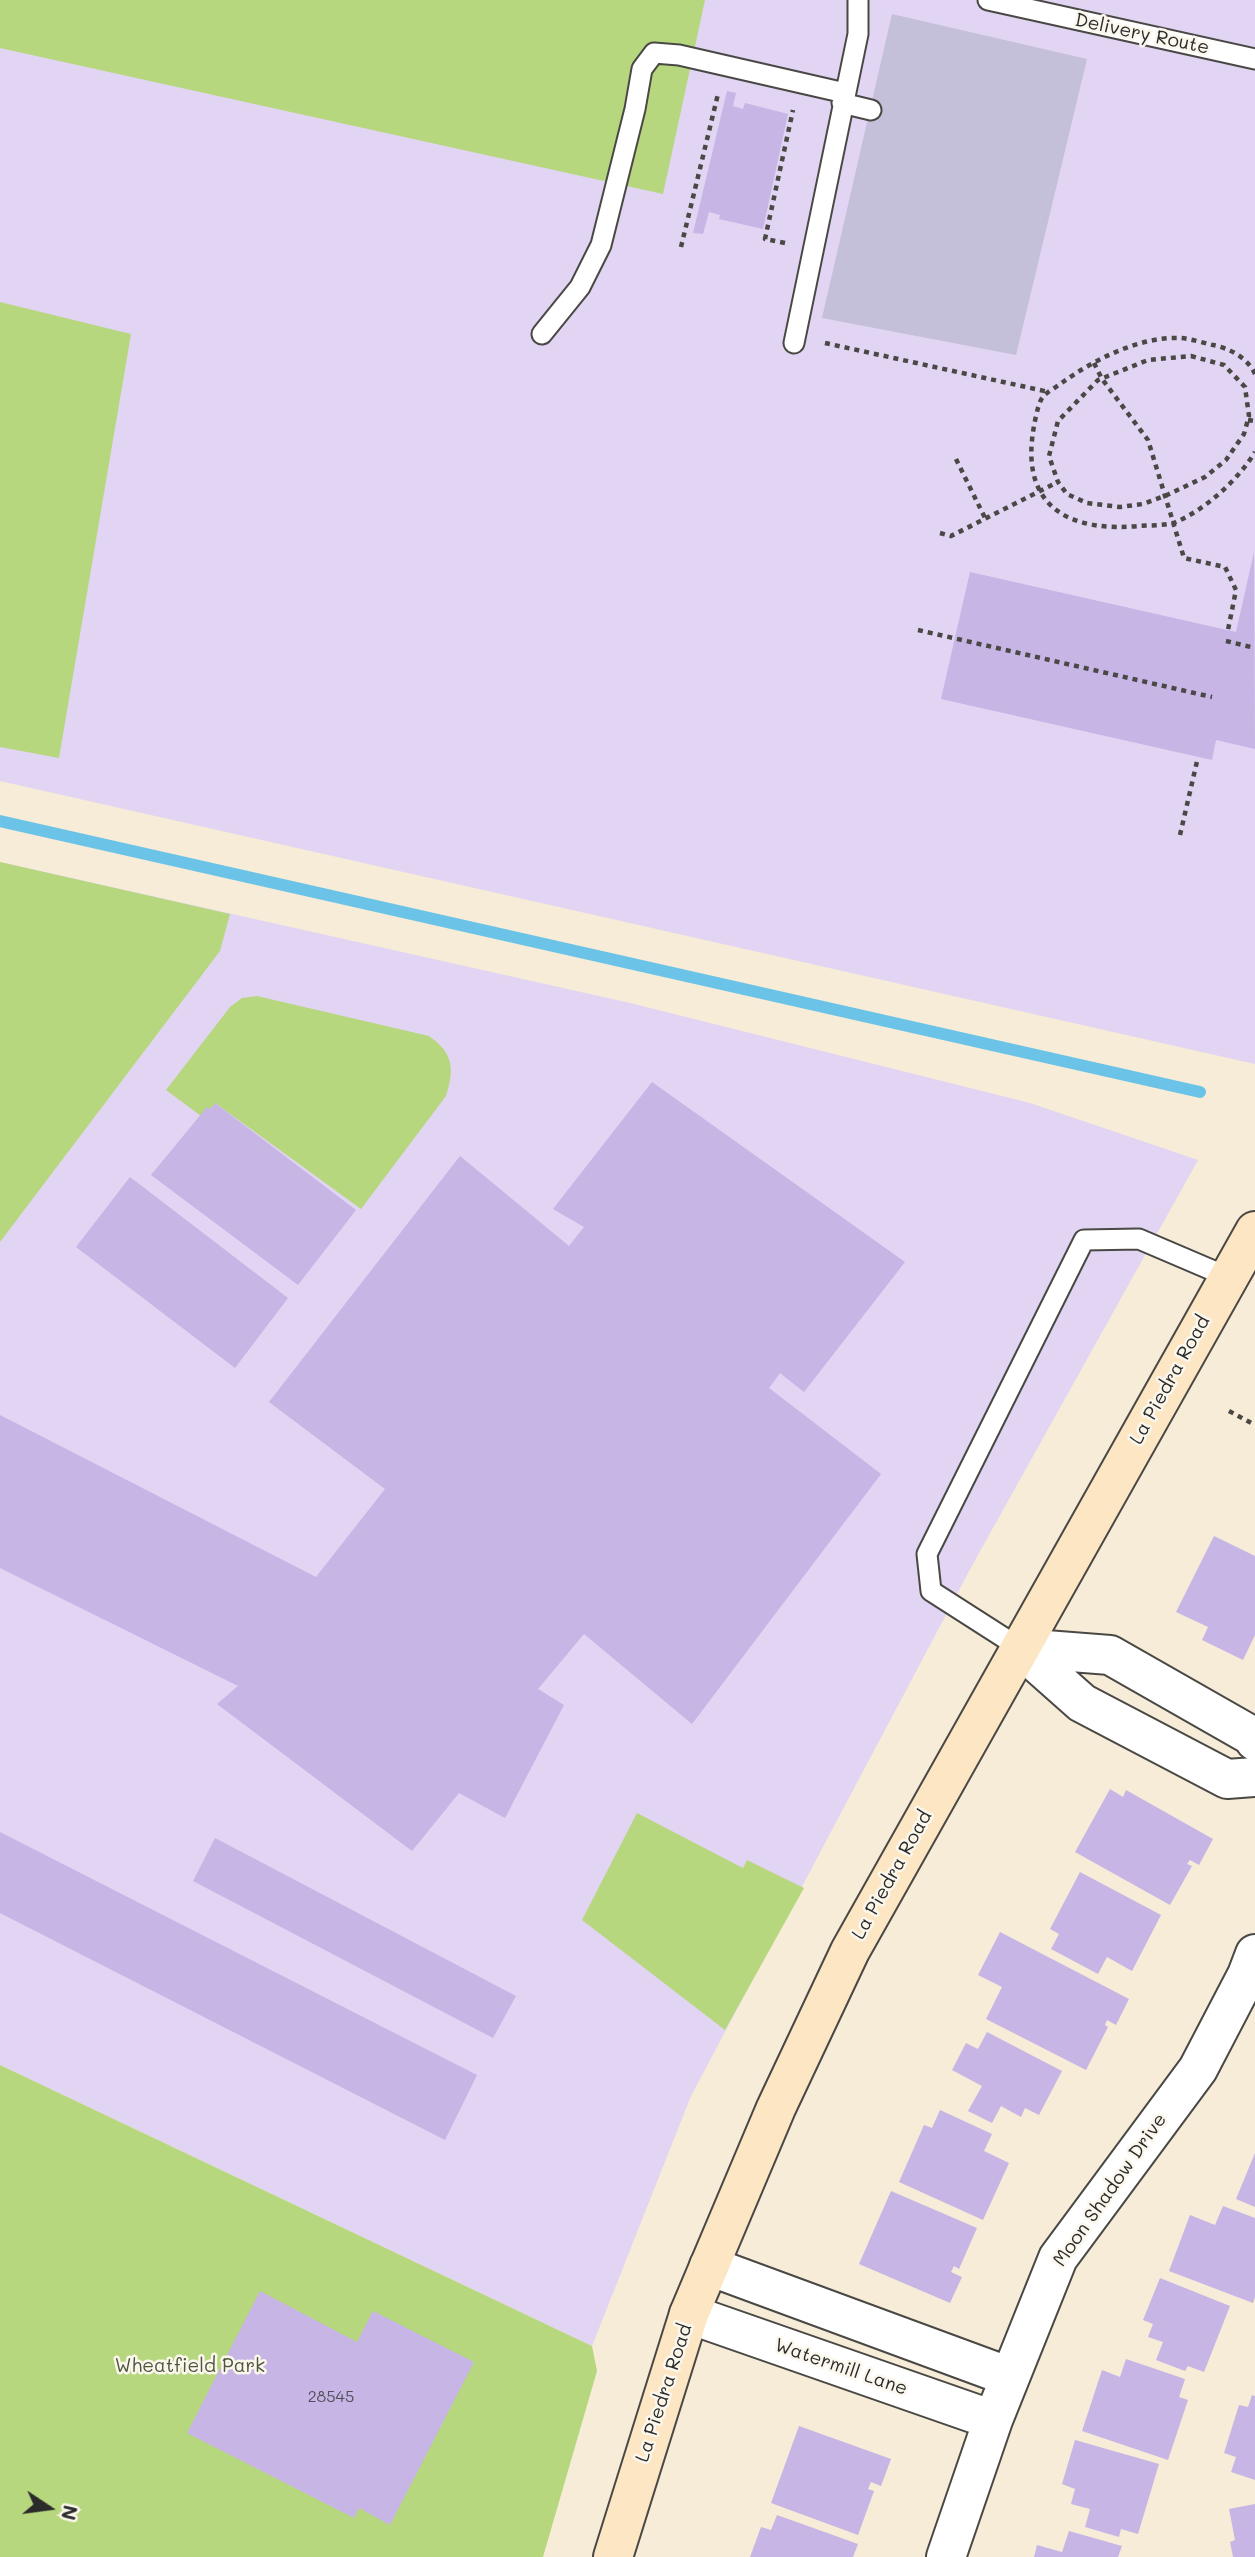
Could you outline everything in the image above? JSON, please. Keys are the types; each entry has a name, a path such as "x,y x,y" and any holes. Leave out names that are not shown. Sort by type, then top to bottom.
{"street":[{"name":"La Piedra Road","path":"613,2557 689,2315 776,2108 849,1951 1255,1230"},
{"path":"1020,1648 1110,1655 1252,1736 1255,1741"},
{"path":"1020,1648 1082,1703 1227,1779 1255,1777"},
{"name":"Moon Shadow Drive","path":"946,2557 993,2420 1058,2258 1198,2069 1247,1975 1255,1954"},
{"path":"709,2266 1010,2377"},
{"name":"Watermill Lane","path":"689,2315 993,2420"}],"lane":[{"path":"794,343 858,34 858,0"},
{"name":"Delivery Route","path":"988,0 1255,58"},
{"path":"542,334 580,287 601,245 635,109 642,69 654,53 679,55 844,98 870,110"},
{"path":"1020,1648 930,1591 927,1554 1084,1240 1139,1239 1228,1277"}],"path":[{"path":"681,247 720,86"},
{"path":"791,244 765,239 794,104"},
{"path":"1255,374 1251,366 1227,348 1181,338 1143,343 1086,366 1042,398 1033,431 1030,462 1038,490 1048,505 1070,519 1118,528 1174,523 1206,503 1244,470 1255,452"},
{"path":"821,342 1050,392"},
{"path":"1191,356 1224,365 1245,387 1248,419 1244,434 1226,460 1205,477 1167,495 1143,504 1120,507 1087,503 1067,494 1058,482 1049,456 1058,421 1102,379 1148,360 1191,356"},
{"path":"1094,363 1102,379 1148,440 1167,495 1184,558 1225,567 1236,590 1228,630"},
{"path":"1248,419 1255,421"},
{"path":"956,459 985,518"},
{"path":"940,533 951,536 1058,482"},
{"path":"918,630 1212,697"},
{"path":"1226,641 1255,648"},
{"path":"1180,835 1198,757"},
{"path":"1229,1411 1255,1425"}],"shaded area":[{"path":"0,0 1255,0 1255,1064 0,781"},
{"path":"892,14 1087,59 1016,355 822,318"},
{"path":"0,862 630,1003 1030,1103 1198,1160 974,1562 691,2096 592,2346 0,2065"}],"green space":[{"path":"0,0 705,0 663,194 0,48"},
{"path":"0,302 131,334 59,758 0,747"},
{"path":"0,862 230,914 220,951 0,1242"},
{"path":"257,996 429,1036 447,1055 451,1077 446,1096 361,1209 215,1103 201,1116 166,1090 230,1007 242,998"},
{"path":"637,1813 743,1868 747,1860 804,1888 725,2030 582,1920"},
{"name":"Wheatfield Park","path":"0,2065 592,2346 597,2371 543,2557 0,2557"}],"building":[{"path":"727,91 736,93 733,106 743,109 745,103 788,114 763,229 719,219 720,215 709,212 703,234 693,233"},
{"path":"1254,552 1255,749 1216,740 1212,760 941,699 970,572 1236,632"},
{"path":"652,1082 905,1262 804,1392 780,1373 769,1388 881,1474 692,1724 584,1634 538,1689 564,1705 505,1818 459,1793 412,1851 217,1704 238,1686 0,1568 0,1415 316,1577 385,1489 269,1402 460,1156 569,1246 584,1227 553,1209"},
{"path":"215,1103 356,1210 298,1285 151,1175 207,1107 211,1109"},
{"path":"130,1177 288,1298 235,1368 76,1247"},
{"path":"1214,1536 1255,1556 1255,1635 1243,1660 1202,1640 1208,1627 1176,1612"},
{"path":"1110,1789 1123,1797 1126,1790 1213,1839 1199,1865 1190,1860 1187,1864 1192,1866 1170,1905 1075,1852"},
{"path":"0,1832 477,2075 445,2140 0,1913"},
{"path":"215,1838 516,1996 493,2038 193,1881"},
{"path":"1080,1872 1161,1915 1132,1971 1107,1957 1098,1974 1051,1949 1059,1934 1050,1929"},
{"path":"1000,1932 1129,1999 1116,2025 1107,2020 1105,2025 1108,2027 1086,2070 986,2019 1002,1987 978,1975"},
{"path":"987,2032 1062,2071 1039,2115 1025,2108 1021,2117 1001,2106 992,2123 968,2111 982,2086 952,2070 966,2043 978,2049"},
{"path":"940,2110 992,2134 984,2151 1009,2163 983,2220 899,2182 924,2125 932,2128"},
{"path":"1255,2153 1255,2207 1236,2199"},
{"path":"891,2191 977,2228 959,2269 954,2266 951,2272 962,2277 950,2303 859,2264"},
{"path":"1223,2206 1255,2218 1253,2303 1169,2271 1190,2215 1215,2225"},
{"path":"1160,2278 1230,2306 1204,2372 1188,2366 1185,2371 1156,2360 1163,2342 1148,2337 1153,2324 1143,2320"},
{"path":"260,2291 357,2342 373,2311 474,2362 390,2525 359,2508 354,2518 187,2433"},
{"path":"1126,2359 1185,2379 1179,2397 1188,2400 1168,2460 1082,2431 1102,2370 1120,2377"},
{"path":"1252,2395 1255,2396 1255,2480 1231,2472 1236,2457 1224,2453 1239,2405 1248,2407"},
{"path":"799,2426 891,2459 881,2486 871,2482 868,2489 874,2491 858,2535 771,2503"},
{"path":"1075,2440 1159,2464 1138,2534 1121,2529 1119,2537 1085,2527 1090,2509 1071,2504 1075,2489 1062,2484"},
{"path":"1255,2504 1255,2557 1233,2557 1230,2542 1235,2540 1229,2509"},
{"path":"777,2515 858,2544 853,2557 750,2557 761,2527 771,2530"},
{"path":"1069,2531 1122,2546 1118,2557 1034,2557 1037,2545 1062,2552"}],"waterway":[{"path":"0,821 1200,1092"}]}
